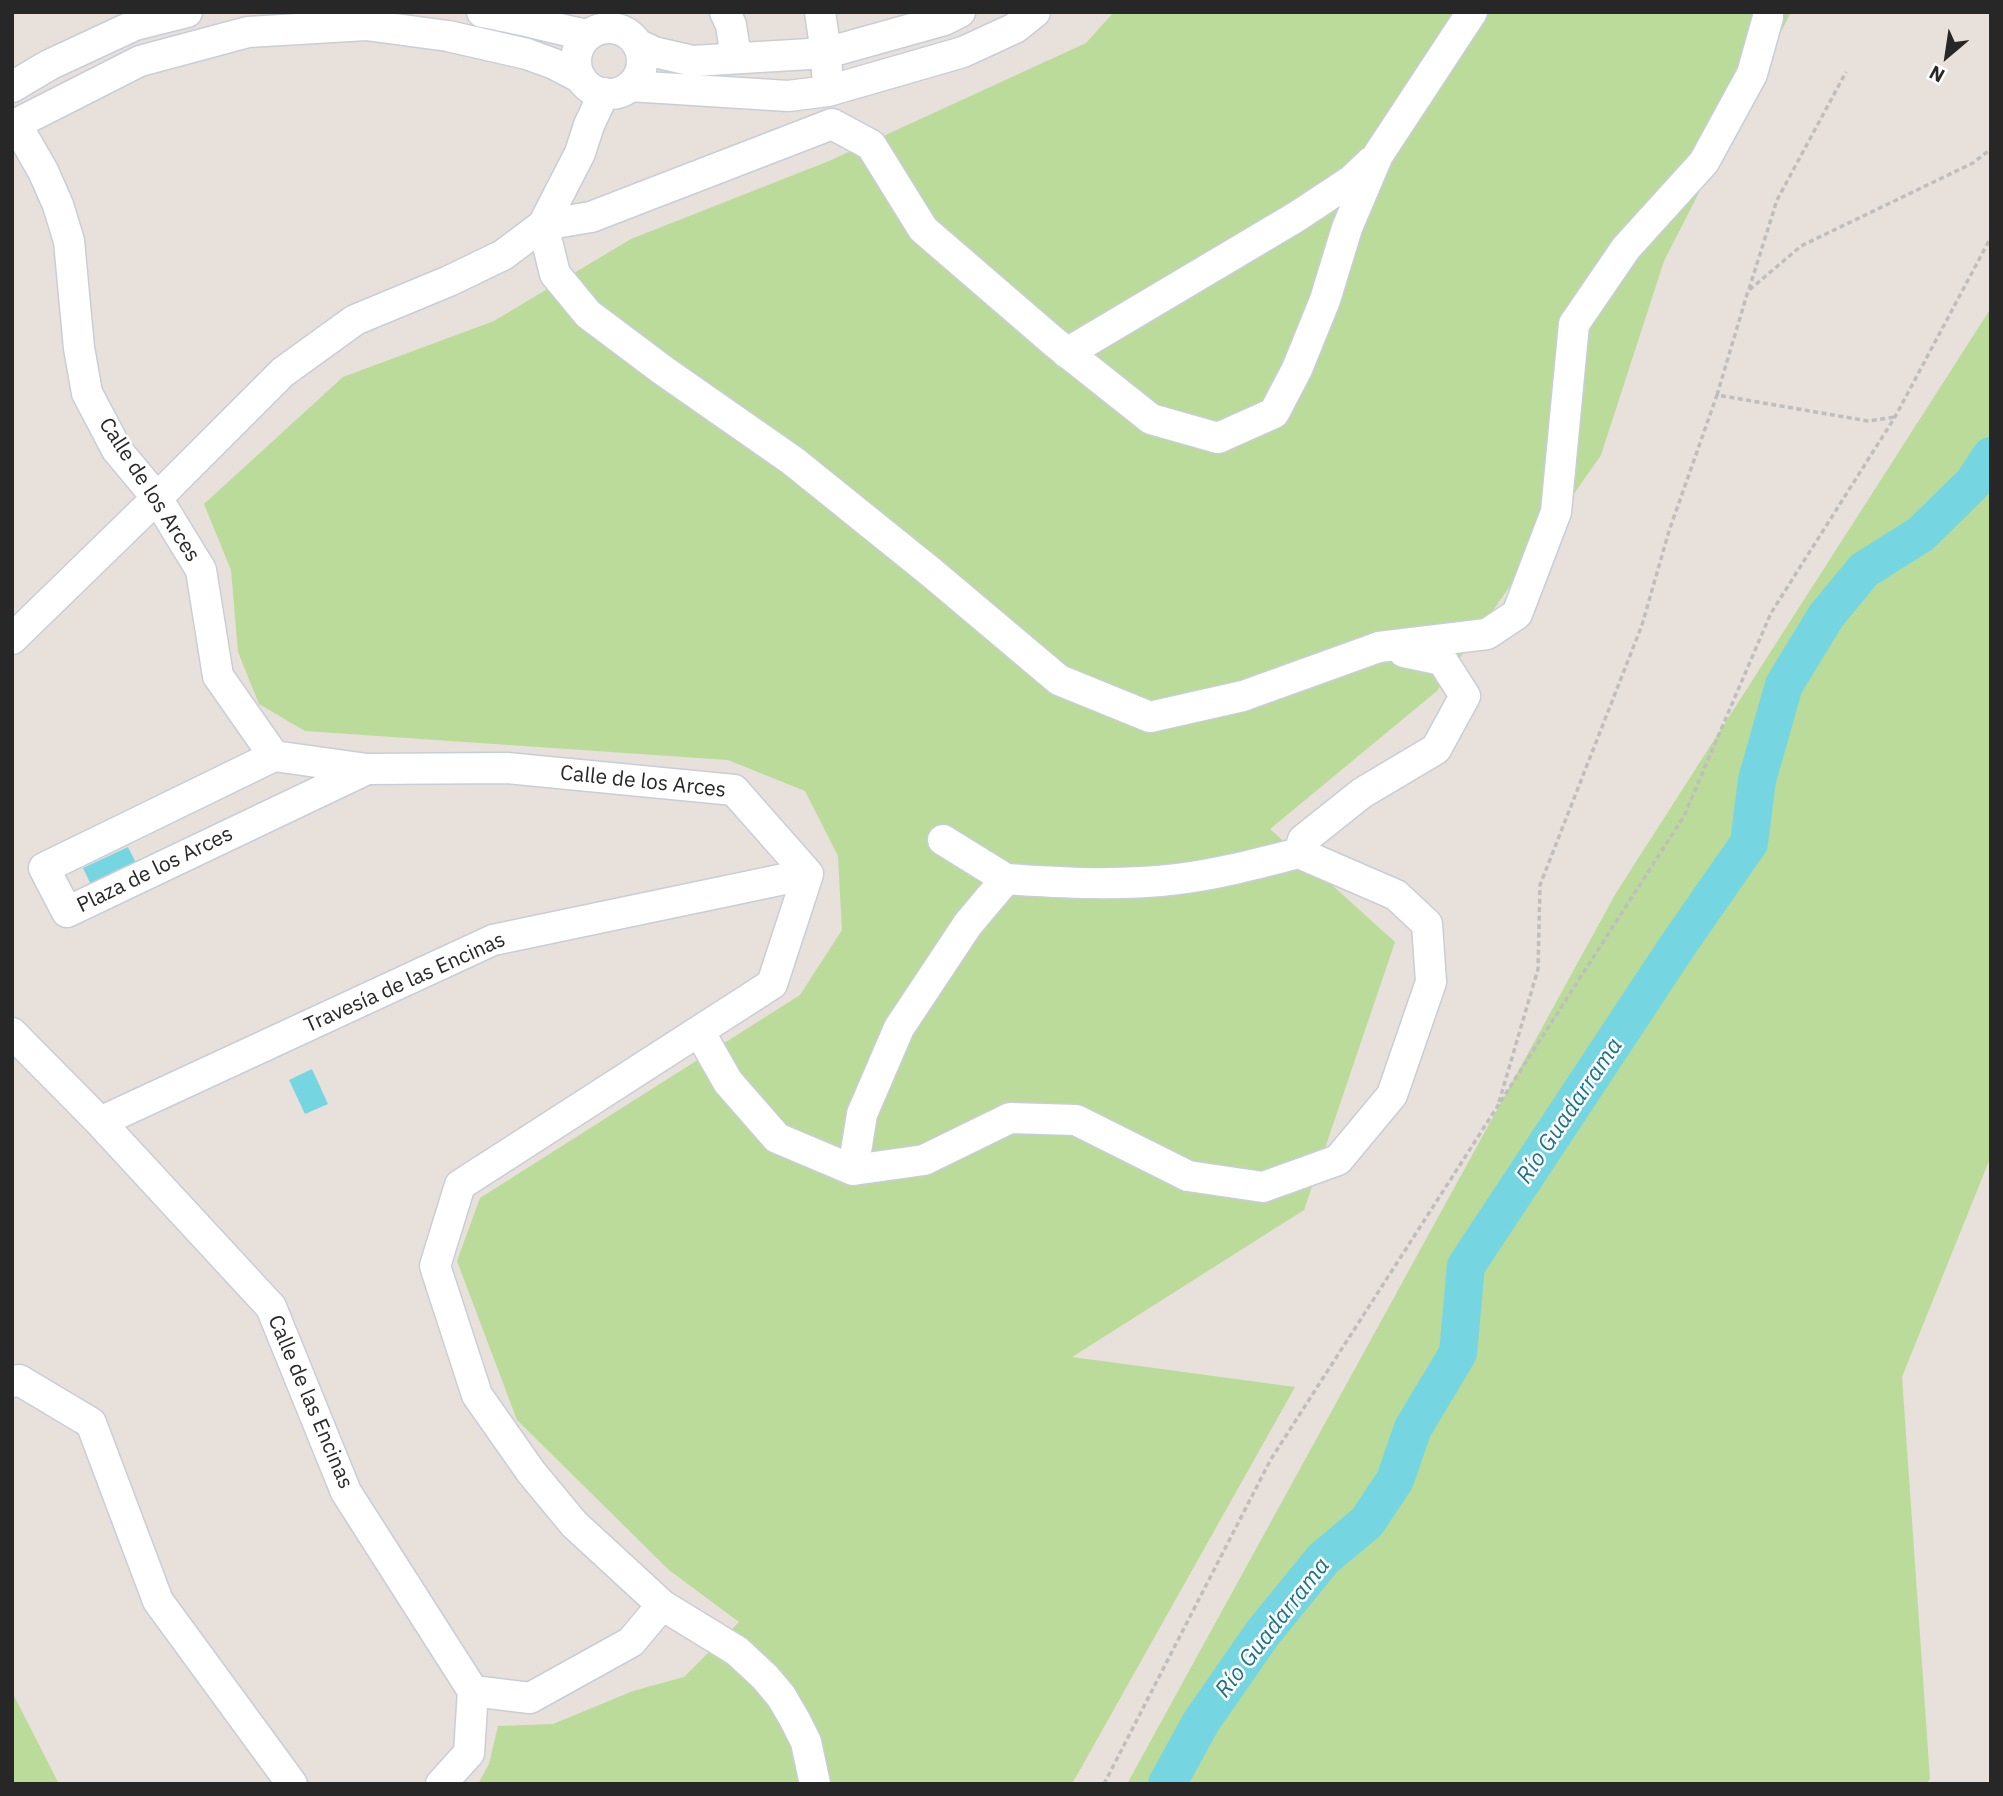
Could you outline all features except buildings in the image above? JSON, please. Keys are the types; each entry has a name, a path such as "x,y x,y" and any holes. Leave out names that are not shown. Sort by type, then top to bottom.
{"street":[{"path":"12,87 49,65 135,25 187,12"},
{"path":"482,12 587,35"},
{"path":"725,12 731,26 736,58"},
{"path":"820,12 828,91"},
{"path":"14,125 140,61 248,32 366,25 447,36 527,54 605,86 788,96 828,91 963,52 1015,28 1035,12"},
{"path":"543,225 591,217 832,124 871,145 923,229 1067,353 1151,419 1218,438 1274,413 1302,358 1325,300 1347,228 1378,155 1472,12"},
{"path":"543,225 555,274 588,314 793,461 932,573 1059,681 1150,717 1243,696 1379,647 1487,634 1517,614 1556,512 1574,324 1626,248 1704,162 1752,74 1769,18 1768,12"},
{"path":"605,86 576,64 576,52 587,35 606,27 624,28 654,52 693,61 826,53 952,16"},
{"path":"605,86 638,77 641,69 642,57 624,28"},
{"path":"12,639 283,372 355,320 503,255 543,225 580,153 605,86"},
{"name":"Calle de los Arces","path":"14,125 43,171 58,205 69,241 79,348 87,393 117,450 157,498 201,570 218,676 274,756 368,769 507,768 734,790 808,874"},
{"path":"1067,353 1296,217 1352,180 1378,155"},
{"path":"1299,853 1303,840 1362,793 1436,749 1465,696 1443,660 1379,647"},
{"name":"Plaza de los Arces","path":"274,756 44,868 67,912 368,769"},
{"path":"699,1031 729,1082 777,1138 853,1170 924,1160 1010,1118 1076,1120 1188,1176 1263,1187 1338,1160 1392,1095 1431,982 1427,924 1396,895 1299,853 1244,867 1178,879 1085,884 1006,879 943,840"},
{"path":"808,874 772,984 460,1185 435,1266 477,1395 531,1472 574,1524 662,1605 737,1651 755,1667 773,1687 795,1720 806,1742 815,1784"},
{"name":"Travesía de las Encinas","path":"100,1122 493,940 808,874"},
{"path":"853,1170 862,1114 899,1028 968,924 1006,879"},
{"name":"Calle de las Encinas","path":"12,1033 100,1122 271,1307 346,1492 473,1691"},
{"path":"12,1382 19,1380 91,1423 158,1601 292,1784"},
{"path":"441,1784 469,1754 473,1691 530,1698 631,1642 662,1605"}],"path":[{"path":"1497,1107 1538,969 1540,886 1642,625 1669,531 1717,395 1777,200 1846,72"},
{"path":"1748,290 1801,246 1973,163 1991,149"},
{"path":"1104,1784 1271,1459 1684,816 1771,613 1895,417 1991,237"},
{"path":"1717,395 1868,421 1895,417"}],"green space":[{"path":"1114,12 1791,12 1664,261 1601,455 1437,691 1270,829 1395,942 1304,1210 1072,1357 1295,1387 1072,1784 478,1784 489,1764 498,1726 553,1724 633,1691 684,1677 739,1622 669,1570 517,1420 457,1261 480,1198 800,995 842,930 838,856 805,791 728,760 305,731 259,704 238,652 231,570 204,504 343,377 494,321 631,239 829,161 1086,43"},
{"path":"1991,308 1991,1156 1902,1377 1930,1779 1926,1784 1127,1784 1616,893"},
{"path":"12,1692 59,1784 12,1784"}],"water":[{"path":"128,847 137,865 92,887 83,868"},
{"path":"312,1069 328,1104 305,1114 289,1080"}],"waterway":[{"name":"Río Guadarrama","path":"1167,1784 1201,1722 1262,1634 1323,1559 1367,1522 1395,1480 1413,1428 1458,1353 1466,1266 1678,945 1749,843 1757,780 1784,685 1826,616 1864,570 1921,534 1974,482 1991,456"}]}
